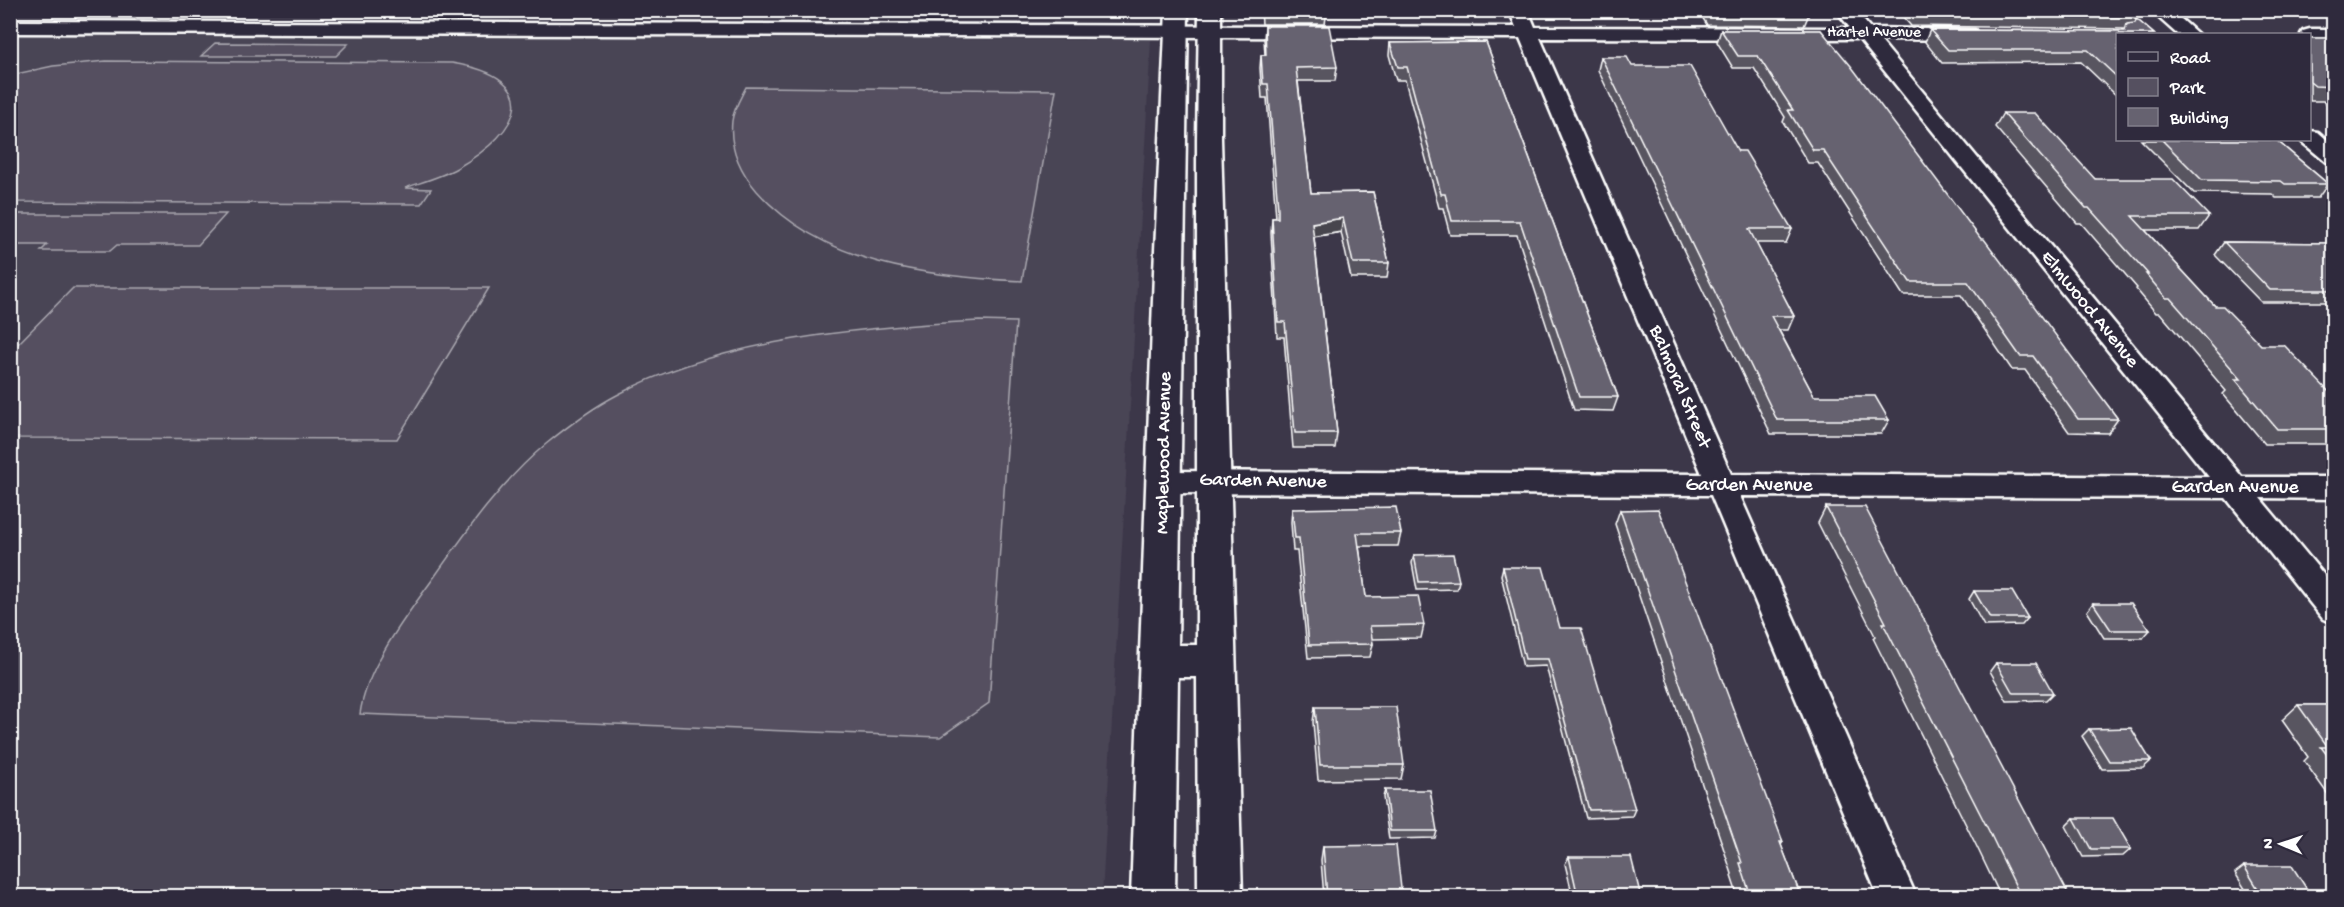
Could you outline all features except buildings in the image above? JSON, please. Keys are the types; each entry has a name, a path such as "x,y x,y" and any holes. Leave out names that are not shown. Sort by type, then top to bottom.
{"street":[{"name":"Elmwood Avenue","path":"1845,10 2334,610"},
{"path":"2159,10 2187,33"},
{"name":"Maplewood Avenue","path":"1153,897 1165,482 1168,272 1177,21"},
{"path":"1210,21 1209,139 1220,897"},
{"name":"Hartel Avenue","path":"10,27 1522,21 1864,33 1988,34"},
{"name":"Balmoral Street","path":"1522,21 1897,897"},
{"path":"2311,35 2334,35"},
{"path":"1174,138 1209,139"},
{"path":"2311,138 2334,157"},
{"path":"1168,272 1212,272"},
{"name":"Garden Avenue","path":"1165,482 2334,488"},
{"path":"1159,661 1218,662"}],"shaded area":[{"path":"587,10 1155,10 1155,18 585,13"},
{"path":"10,35 1151,40 1102,896 11,896"}],"green space":[{"path":"215,43 348,44 336,56 201,56"},
{"path":"106,61 452,63 482,70 502,81 512,93 514,107 509,122 497,138 480,153 451,171 405,188 431,189 421,204 11,202 11,75 53,66"},
{"path":"746,87 1056,90 1022,281 951,276 879,262 845,251 813,236 784,216 757,191 741,167 734,150 733,117"},
{"path":"10,214 226,214 198,245 117,245 110,251 41,251 47,245 11,245"},
{"path":"73,288 489,288 397,439 11,438 11,351"},
{"path":"979,321 1016,322 989,703 940,737 360,714 370,678 389,642 473,523 530,458 598,406 658,376 746,349 840,332"}]}
